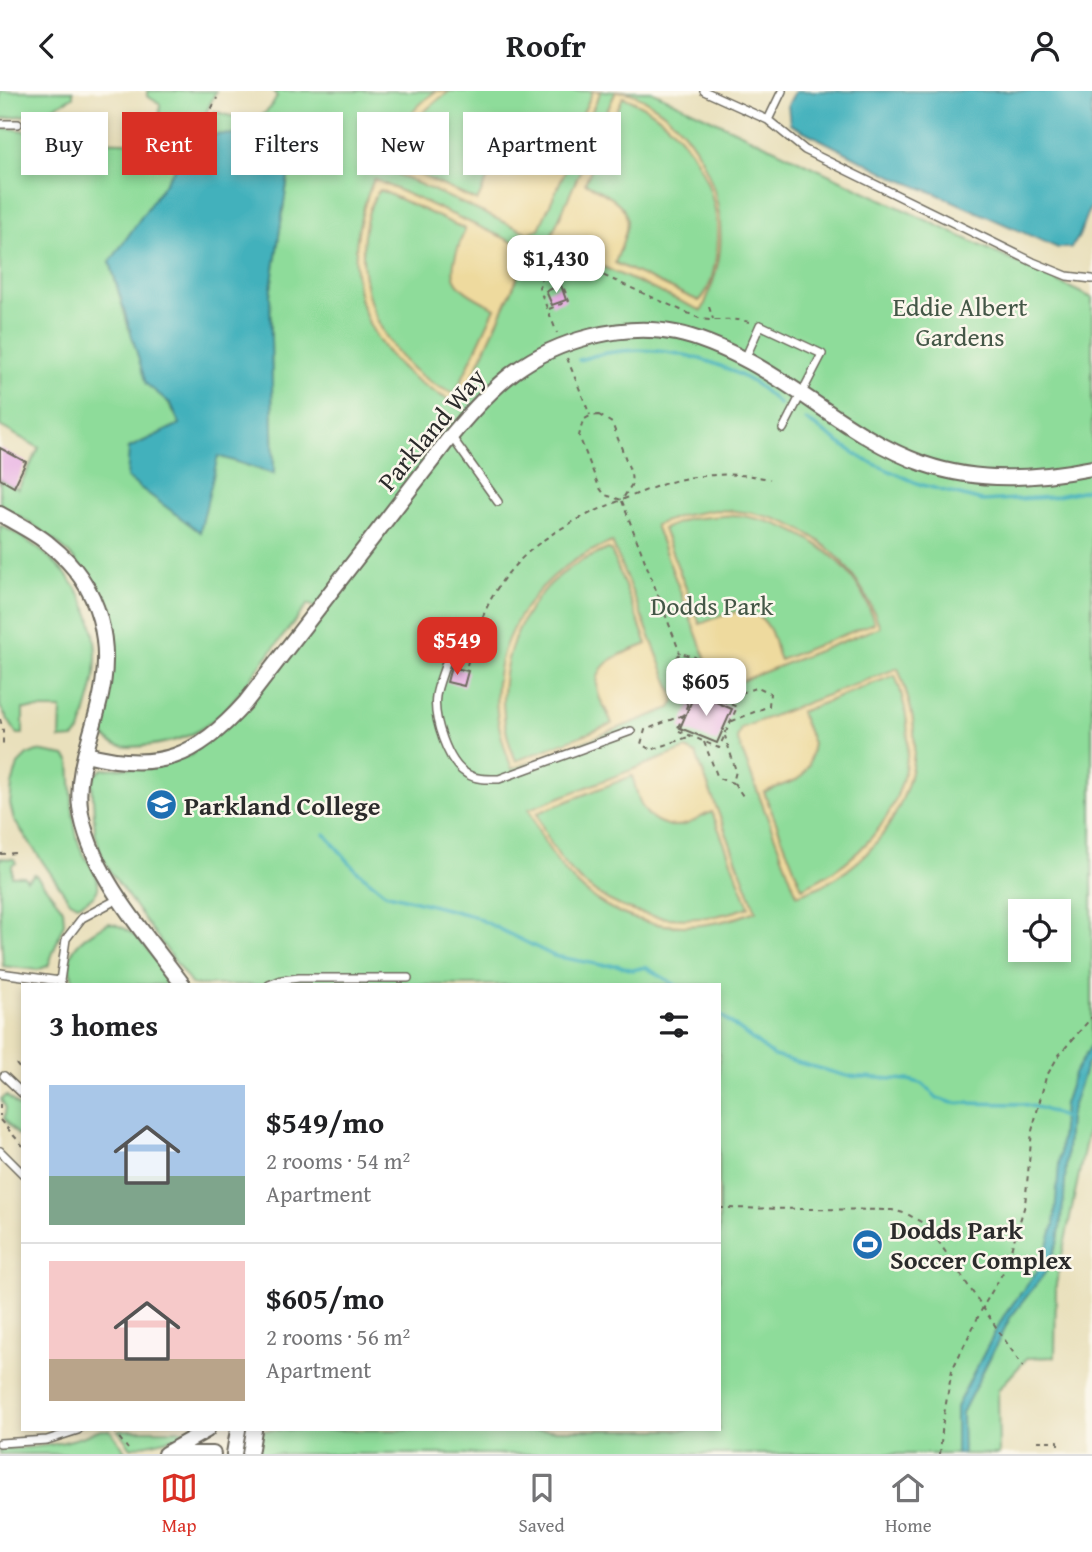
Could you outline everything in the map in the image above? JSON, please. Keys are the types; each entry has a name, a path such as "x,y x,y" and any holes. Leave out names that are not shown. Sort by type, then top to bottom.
{"street":[{"name":"Parkland Way","path":"86,754 120,761 142,762 177,755 213,736 245,703 451,436 482,400 515,371 551,351 597,336 628,331 673,332 701,341 745,359 895,453 942,470 1004,478 1032,477 1092,468"},
{"path":"0,515 26,529 62,555 86,585 95,603 106,645 106,668 79,782 84,828 94,856 120,898 182,983"},
{"path":"165,1454 205,1431"},
{"path":"234,1454 238,1431"},
{"path":"250,1454 254,1431"},
{"path":"180,1454 213,1454"}],"lane":[{"path":"704,91 768,120 805,150 1033,262 1067,276 1092,279"},
{"path":"768,120 782,91"},
{"path":"0,124 18,124"},
{"path":"745,359 760,325 822,354 783,429"},
{"path":"451,436 498,502"},
{"path":"447,659 436,696 436,717 441,734 457,765 466,774 480,779 499,779 631,731"},
{"path":"0,973 61,983 66,939 82,918 120,898"},
{"path":"274,983 299,978 408,978"},
{"path":"4,1076 21,1092"},
{"path":"0,1151 21,1172"},
{"path":"0,1443 47,1440 76,1431"}],"path":[{"path":"210,112 217,98"},
{"path":"534,238 545,267 539,288 558,334"},
{"path":"545,267 591,270 701,320 729,318 760,325"},
{"path":"548,310 569,301 555,268"},
{"path":"709,307 713,320"},
{"path":"564,351 590,416"},
{"path":"599,415 607,419 612,423 617,435 631,473 632,484 622,500 605,495 599,488 581,441 580,427 583,420 590,416 599,415"},
{"path":"467,665 482,617 503,579 550,533 590,512 681,479 745,474 770,479"},
{"path":"622,500 680,653"},
{"path":"680,653 695,657 707,695"},
{"path":"680,653 672,665 688,705"},
{"path":"721,700 758,687 770,693 769,706 730,722"},
{"path":"694,689 707,695 737,707 719,748 677,730 694,689"},
{"path":"683,715 645,730 641,744 651,750 692,736"},
{"path":"0,719 3,745"},
{"path":"725,735 736,771 733,783"},
{"path":"704,741 718,778 733,783 745,799"},
{"path":"0,854 17,853"},
{"path":"940,1454 952,1370 1010,1258 1025,1205 1029,1152 1046,1077 1059,1055 1092,1017"},
{"path":"16,1064 21,1070"},
{"path":"0,1104 0,1116"},
{"path":"0,1121 21,1144"},
{"path":"721,1208 892,1210 907,1213 928,1226 984,1305 1023,1367"},
{"path":"114,1431 128,1449"},
{"path":"1037,1441 1058,1441 1058,1447"}],"green space":[{"path":"0,91 73,91 73,97 45,112 21,112 21,116 0,119"},
{"path":"147,91 216,91 206,112 160,112 160,104 147,96"},
{"name":"Dodds Park","path":"273,91 651,91 1092,298 1092,1126 1089,1126 1056,1284 1055,1357 1027,1358 998,1390 999,1454 258,1454 262,1431 721,1431 721,983 191,983 111,873 101,854 95,832 92,781 96,774 103,769 142,767 191,755 323,611 308,604 233,701 216,718 196,732 164,743 129,747 116,745 105,737 101,720 112,665 111,636 105,611 95,588 82,568 65,550 46,534 0,506 0,479 18,489 39,448 0,426 0,128 21,130 21,175 108,175 108,142 122,142 122,175 217,175 217,112 214,111 231,116 231,175 281,175 110,262 129,329 180,424 129,448 218,456 274,474 270,295 288,175 343,175 343,112 266,112 277,96"},
{"path":"0,525 22,537 59,566 84,603 92,625 96,648 94,681 80,732 74,738 60,739 61,709 23,709 23,734 17,734 0,707"},
{"path":"37,751 65,756 70,762 76,834 98,882 95,894 78,905 69,900 14,820 10,804 18,764 27,755"},
{"path":"0,858 14,859 16,863 12,865 12,876 24,876 27,880 35,874 63,909 64,923 48,966 37,970 3,966"},
{"path":"109,923 120,926 138,939 172,983 75,983 69,964 71,955 90,934"},
{"path":"6,1095 21,1109 21,1139 4,1119 6,1108 1,1099"},
{"path":"95,1431 111,1431 125,1450 117,1454 0,1454 0,1449 50,1445"},
{"path":"119,1431 195,1431 187,1435 131,1448"}],"sand":[{"path":"436,91 450,91 424,112 414,112"},
{"path":"593,91 601,91 592,112 583,112"},
{"path":"616,91 623,91 642,98 664,113 690,140 700,157 715,193 719,211 720,249 716,273 702,311 556,246 552,234 578,175 589,175 585,183 613,199 625,213 626,232 615,263 699,301 703,297 713,275 717,232 715,207 708,183 697,161 683,140 666,122 645,108 623,97 616,112 607,112"},
{"path":"399,175 420,175 477,201 490,175 563,175 539,229 528,233"},
{"path":"374,179 522,246 526,259 464,396 453,402 421,383 395,361 376,336 363,309 357,279 356,247 362,214","holes":["380,190 465,229 455,259 454,278 467,292 495,308 455,394 432,383 412,368 382,330 366,285 364,235 371,205"]},
{"path":"714,510 744,512 771,517 795,527 837,556 853,576 868,600 880,627 726,687 715,683 655,525 680,516","holes":["735,515 758,519 802,535 839,563 866,600 874,623 780,660 769,628 754,614 736,612 700,624 663,529 687,519"]},
{"path":"612,542 675,699 671,708 512,769 497,712 497,683 502,656 526,607 543,587 587,554","holes":["611,550 647,644 610,661 598,676 600,699 612,724 516,761 507,733 503,705 511,648 523,621 538,597 559,576 583,560"]},
{"path":"898,668 913,720 912,769 895,814 882,835 848,870 824,885 797,895 737,738 741,728","holes":["895,675 905,709 908,741 904,772 895,801 879,828 858,851 832,872 802,888 764,792 796,780 809,765 813,743 800,712"]},
{"path":"686,749 696,754 756,911 719,922 683,926 650,923 619,912 591,896 566,873 546,844 529,809","holes":["632,776 643,808 651,817 662,823 681,826 712,812 749,907 716,916 683,919 651,916 622,907 595,892 571,871 552,845 537,813"]}],"water":[{"path":"795,91 1092,91 1092,206 1078,238 1070,248 1058,248 896,178 790,124 788,105"},
{"path":"217,134 231,135 231,175 288,175 270,295 274,474 218,456 200,532 127,478 129,448 180,424 171,404 146,384 110,262 171,175 217,175"},
{"path":"1092,1044 1092,1058 1086,1066 1069,1117 1064,1199 1058,1242 1045,1273 1010,1318 962,1413 963,1454 956,1454 956,1407 1003,1317 1037,1271 1047,1248 1054,1225 1064,1104 1074,1074"}],"building":[{"path":"561,285 566,300 552,305 546,291"},
{"path":"0,448 26,462 14,487 0,479"},
{"path":"451,667 468,671 464,686 447,682"},
{"path":"695,693 732,709 717,743 680,728"}],"waterway":[{"path":"579,360 600,354 644,350 688,356 730,370 749,380 779,404"},
{"path":"806,420 863,459 919,484 982,501 1052,497 1092,489"},
{"path":"325,834 356,870 385,893 473,916 554,956 601,965 617,965 633,970 645,967 673,983"},
{"path":"721,1016 774,1056 847,1076 909,1080 923,1084 937,1098 953,1103 1023,1104 1065,1118"}],"place":[{"name":"Parkland College","path":"161,805"},
{"name":"Dodds Park Soccer Complex","path":"867,1244"}],"park label":[{"name":"Eddie Albert Gardens","path":"960,320"}]}
